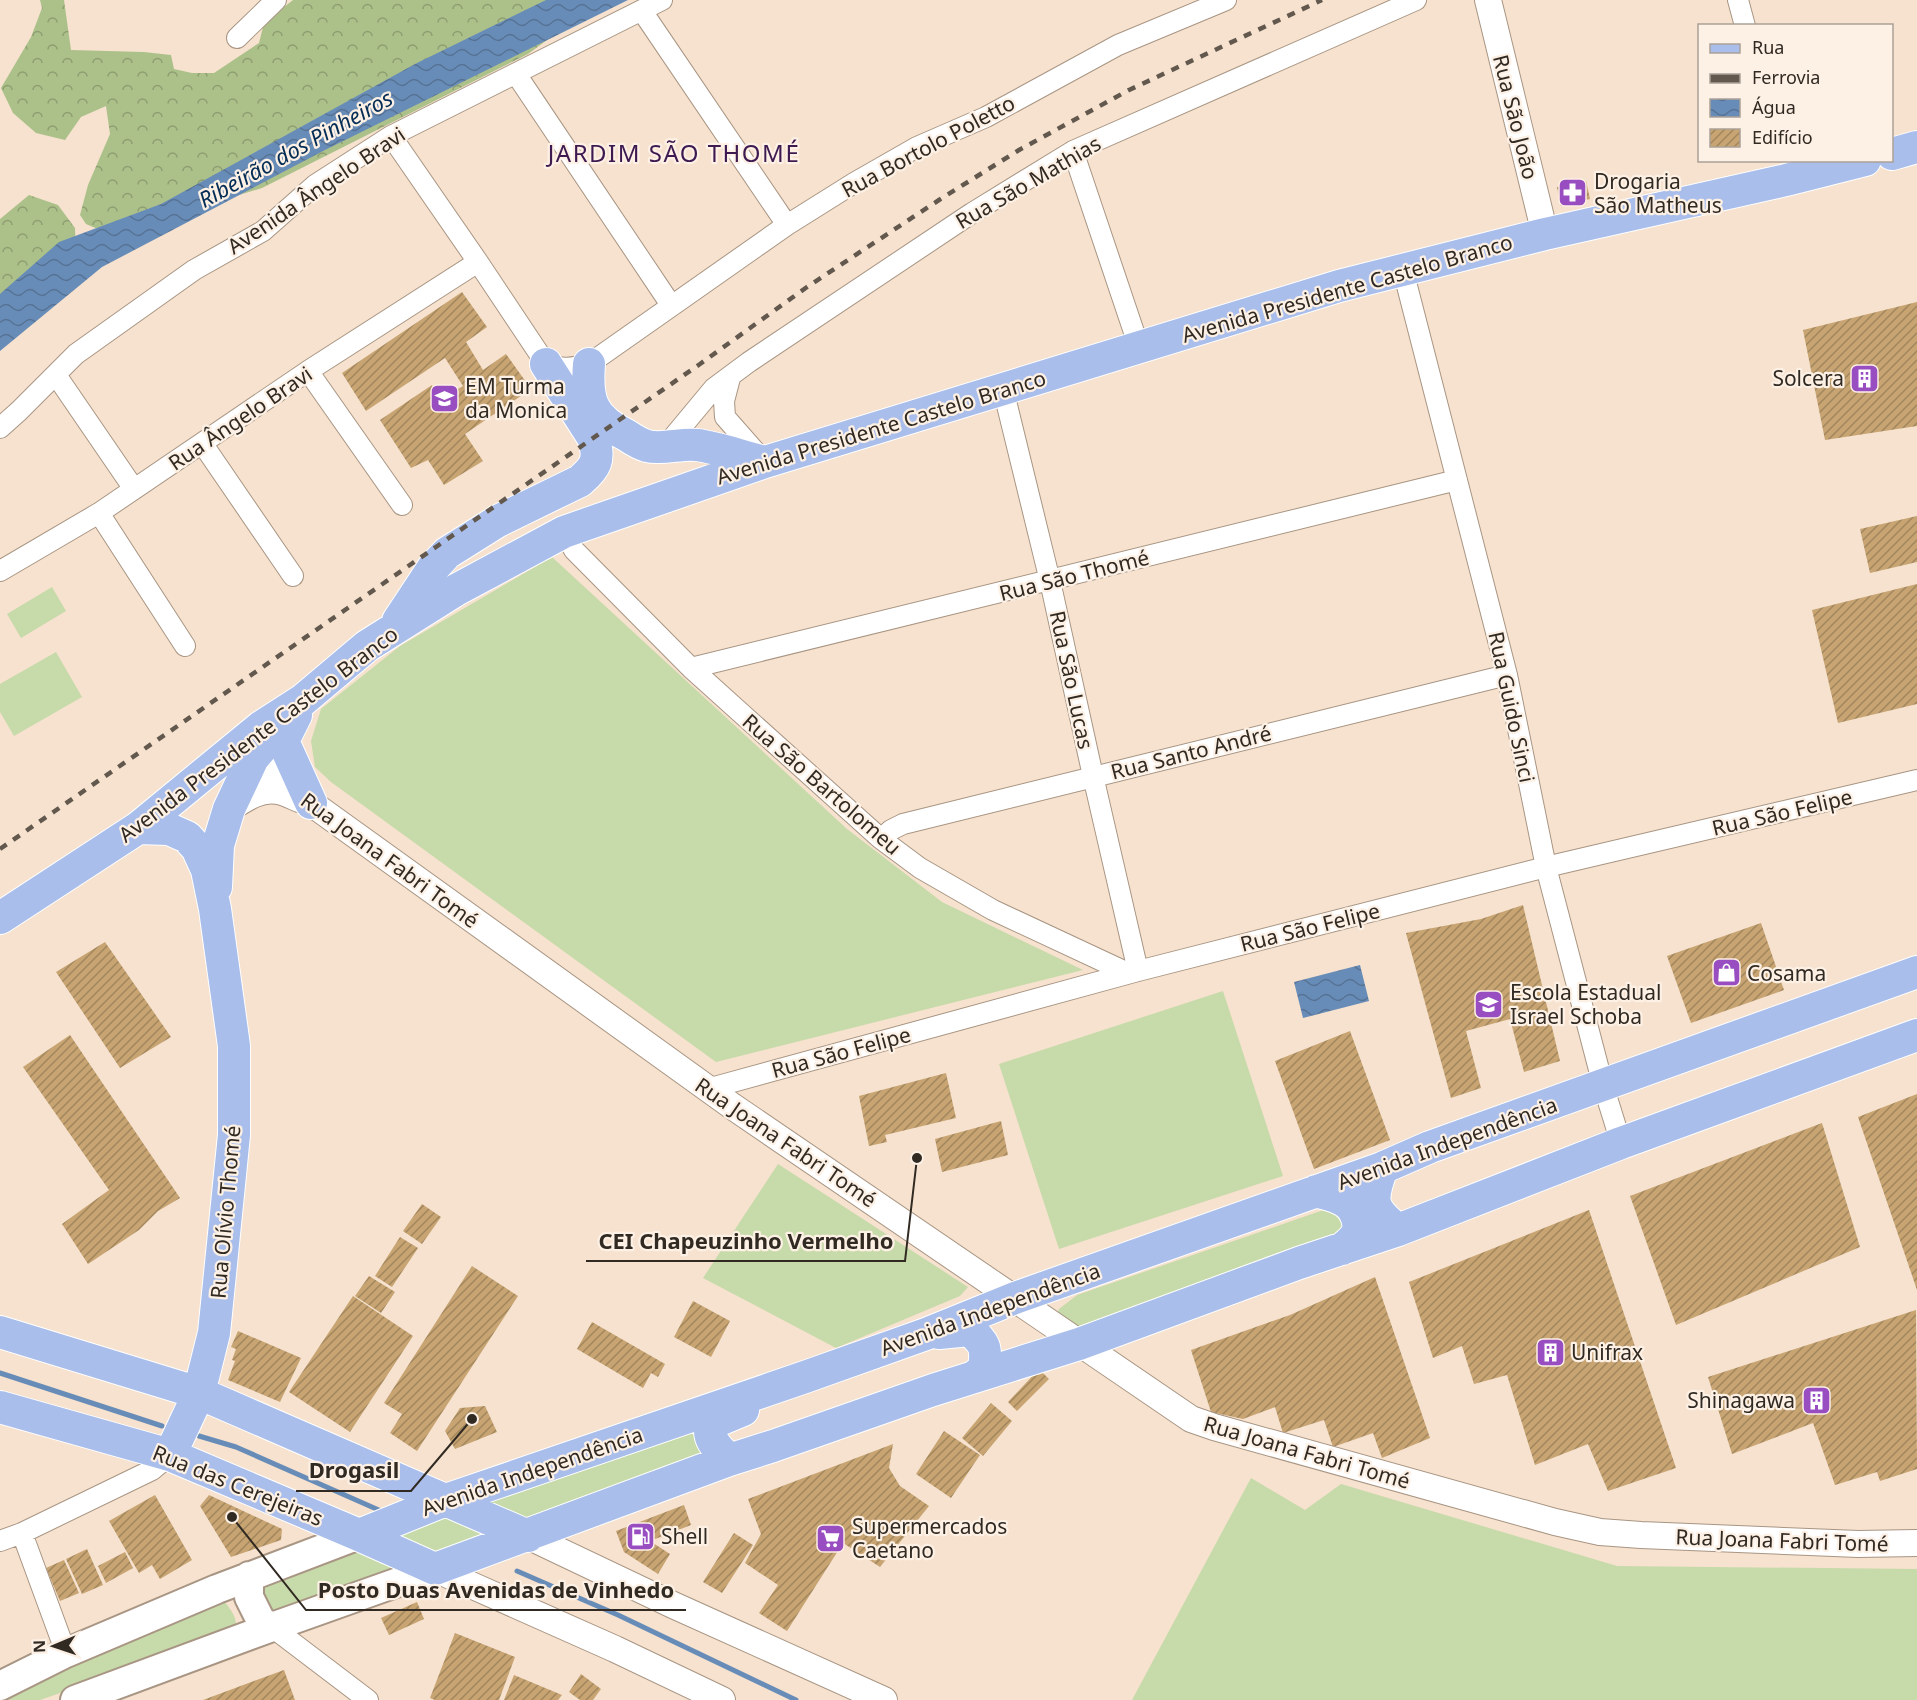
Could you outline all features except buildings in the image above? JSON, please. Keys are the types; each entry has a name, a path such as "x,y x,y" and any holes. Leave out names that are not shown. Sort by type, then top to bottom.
{"main road":[{"path":"1893,154 1917,147"},
{"name":"Avenida Presidente Castelo Branco","path":"0,918 138,828 261,727 303,700 367,646 456,590 564,532 765,462 1339,286 1783,170 1849,162"},
{"path":"392,630 433,568 447,553 498,521 580,481 590,472 596,462 598,451 594,439 546,364"},
{"path":"589,364 587,387 594,408 601,418 615,429 645,446 696,445 765,462"},
{"path":"215,909 216,858 229,809 253,758 303,700"},
{"path":"303,700 283,741 311,803"},
{"path":"253,758 252,747 261,727"},
{"path":"138,828 169,829 188,837 197,848 207,870 215,909"},
{"name":"Rua Olívio Thomé","path":"170,1455 199,1393 214,1333 234,1135 234,1046 215,909"},
{"name":"Avenida Independência","path":"3,1687 66,1653 217,1589 446,1500 926,1334 1015,1298 1382,1168 1430,1147 1917,972"},
{"path":"80,1699 272,1627 528,1536 729,1460 974,1377 1080,1344 1398,1230 1621,1143 1917,1035"},
{"path":"1382,1168 1375,1188 1376,1209 1398,1230"},
{"path":"1316,1191 1341,1199 1353,1209 1358,1228 1355,1237 1342,1249"},
{"path":"926,1334 970,1330 977,1336 983,1342 986,1357 984,1368 974,1377"},
{"path":"0,1332 199,1393 528,1536"},
{"path":"729,1460 711,1438 709,1430 712,1423 744,1410 763,1399 781,1384"},
{"name":"Rua das Cerejeiras","path":"0,1407 170,1455 435,1569"},
{"path":"249,1576 249,1597 261,1621 272,1627"},
{"path":"217,1589 231,1600 242,1622 240,1639"}],"street":[{"path":"237,38 276,0"},
{"name":"Avenida Ângelo Bravi","path":"0,428 76,354 194,270 263,231 315,185 391,136 662,0"},
{"name":"Rua Bortolo Poletto","path":"589,364 787,225 917,147 986,117 1118,45 1226,0"},
{"name":"Rua São Mathias","path":"665,447 714,388 748,362 972,213 1073,151 1416,0"},
{"name":"Rua São João","path":"1488,0 1545,234"},
{"path":"1738,0 1744,24"},
{"path":"642,10 787,225"},
{"path":"516,74 671,305"},
{"path":"391,136 546,364 566,369 589,364"},
{"path":"1073,151 1139,347"},
{"name":"Rua Ângelo Bravi","path":"0,571 99,513 308,371 478,262"},
{"name":"Rua Guido Sinci","path":"1401,271 1406,282 1507,675 1546,867 1603,1085 1621,1143"},
{"path":"308,371 402,505"},
{"path":"57,375 134,489"},
{"path":"730,378 724,401 725,417 765,462"},
{"name":"Rua São Lucas","path":"1003,389 1050,581 1133,972"},
{"path":"202,444 293,576"},
{"name":"Rua São Thomé","path":"691,668 1457,480"},
{"path":"99,513 185,646"},
{"name":"Rua São Bartolomeu","path":"564,532 574,550 691,668 881,839 920,868 993,910 1133,972"},
{"name":"Rua Santo André","path":"881,839 903,824 1507,675"},
{"name":"Rua Joana Fabri Tomé","path":"253,758 311,803 707,1089 1191,1419 1555,1522 1600,1532 1858,1544 1917,1543"},
{"name":"Rua São Felipe","path":"707,1089 1133,972 1546,867 1917,780"},
{"path":"229,809 247,797 264,791 277,790 311,803"},
{"path":"124,1442 128,1462 126,1483"},
{"name":"Rua Olívio Thomé","path":"0,1541 22,1533 152,1470 170,1455"},
{"path":"22,1533 66,1653"},
{"path":"528,1536 673,1605 884,1700"},
{"path":"435,1569 615,1649 722,1700"},
{"path":"272,1627 368,1700"}],"green space":[{"path":"40,0 64,0 71,50 171,55 174,69 192,73 214,73 259,43 264,23 293,0 599,0 564,19 547,40 528,54 262,188 200,207 121,239 86,224 80,215 88,185 110,134 106,106 81,117 65,140 36,133 13,113 1,88 31,37 42,8"},
{"path":"29,195 58,205 75,228 76,256 0,308 0,219"},
{"path":"552,557 847,829 942,902 1083,970 716,1062 331,782 315,767 311,741 321,709 400,646"},
{"path":"52,587 66,611 21,638 7,614"},
{"path":"56,652 82,697 14,736 0,712 0,684"},
{"path":"1223,991 1283,1176 1059,1249 999,1064"},
{"path":"778,1164 968,1287 960,1296 836,1348 703,1278"},
{"path":"1335,1206 1347,1211 1342,1243 1077,1335 1056,1317 1059,1309 1077,1295"},
{"path":"704,1419 709,1451 528,1523 488,1505 489,1500"},
{"path":"1251,1478 1305,1510 1341,1484 1617,1566 1917,1569 1917,1700 1132,1700"},
{"path":"443,1517 474,1528 481,1535 432,1554 394,1538"},
{"path":"352,1549 393,1567 394,1570 280,1615 268,1611 258,1580"},
{"path":"223,1600 236,1621 234,1630 230,1634 40,1700 8,1700 15,1690"}],"water":[{"name":"Ribeirão dos Pinheiros","path":"546,0 628,0 325,150 102,267 0,351 0,294 59,242 161,204 415,64"},
{"path":"1360,965 1369,1001 1303,1018 1294,982"}],"waterway":[{"path":"0,1373 162,1426"},
{"path":"199,1436 236,1447 381,1511"},
{"path":"517,1571 618,1615 796,1700"}],"railway":[{"path":"0,849 700,364 807,287 939,200 1019,150 1129,90 1322,0"}],"place":[{"name":"Drogaria São Matheus","path":"1573,193"},
{"name":"Solcera","path":"1865,378"},
{"name":"EM Turma da Monica","path":"444,398"},
{"name":"Cosama","path":"1726,973"},
{"name":"Escola Estadual Israel Schoba","path":"1489,1004"},
{"name":"CEI Chapeuzinho Vermelho","path":"917,1158"},
{"name":"Unifrax","path":"1550,1352"},
{"name":"Shinagawa","path":"1816,1400"},
{"name":"Drogasil","path":"472,1419"},
{"name":"Posto Duas Avenidas de Vinhedo","path":"232,1517"},
{"name":"Shell","path":"640,1536"},
{"name":"Supermercados Caetano","path":"831,1538"}],"district":[{"name":"JARDIM SÃO THOMÉ","path":"674,152"}]}
